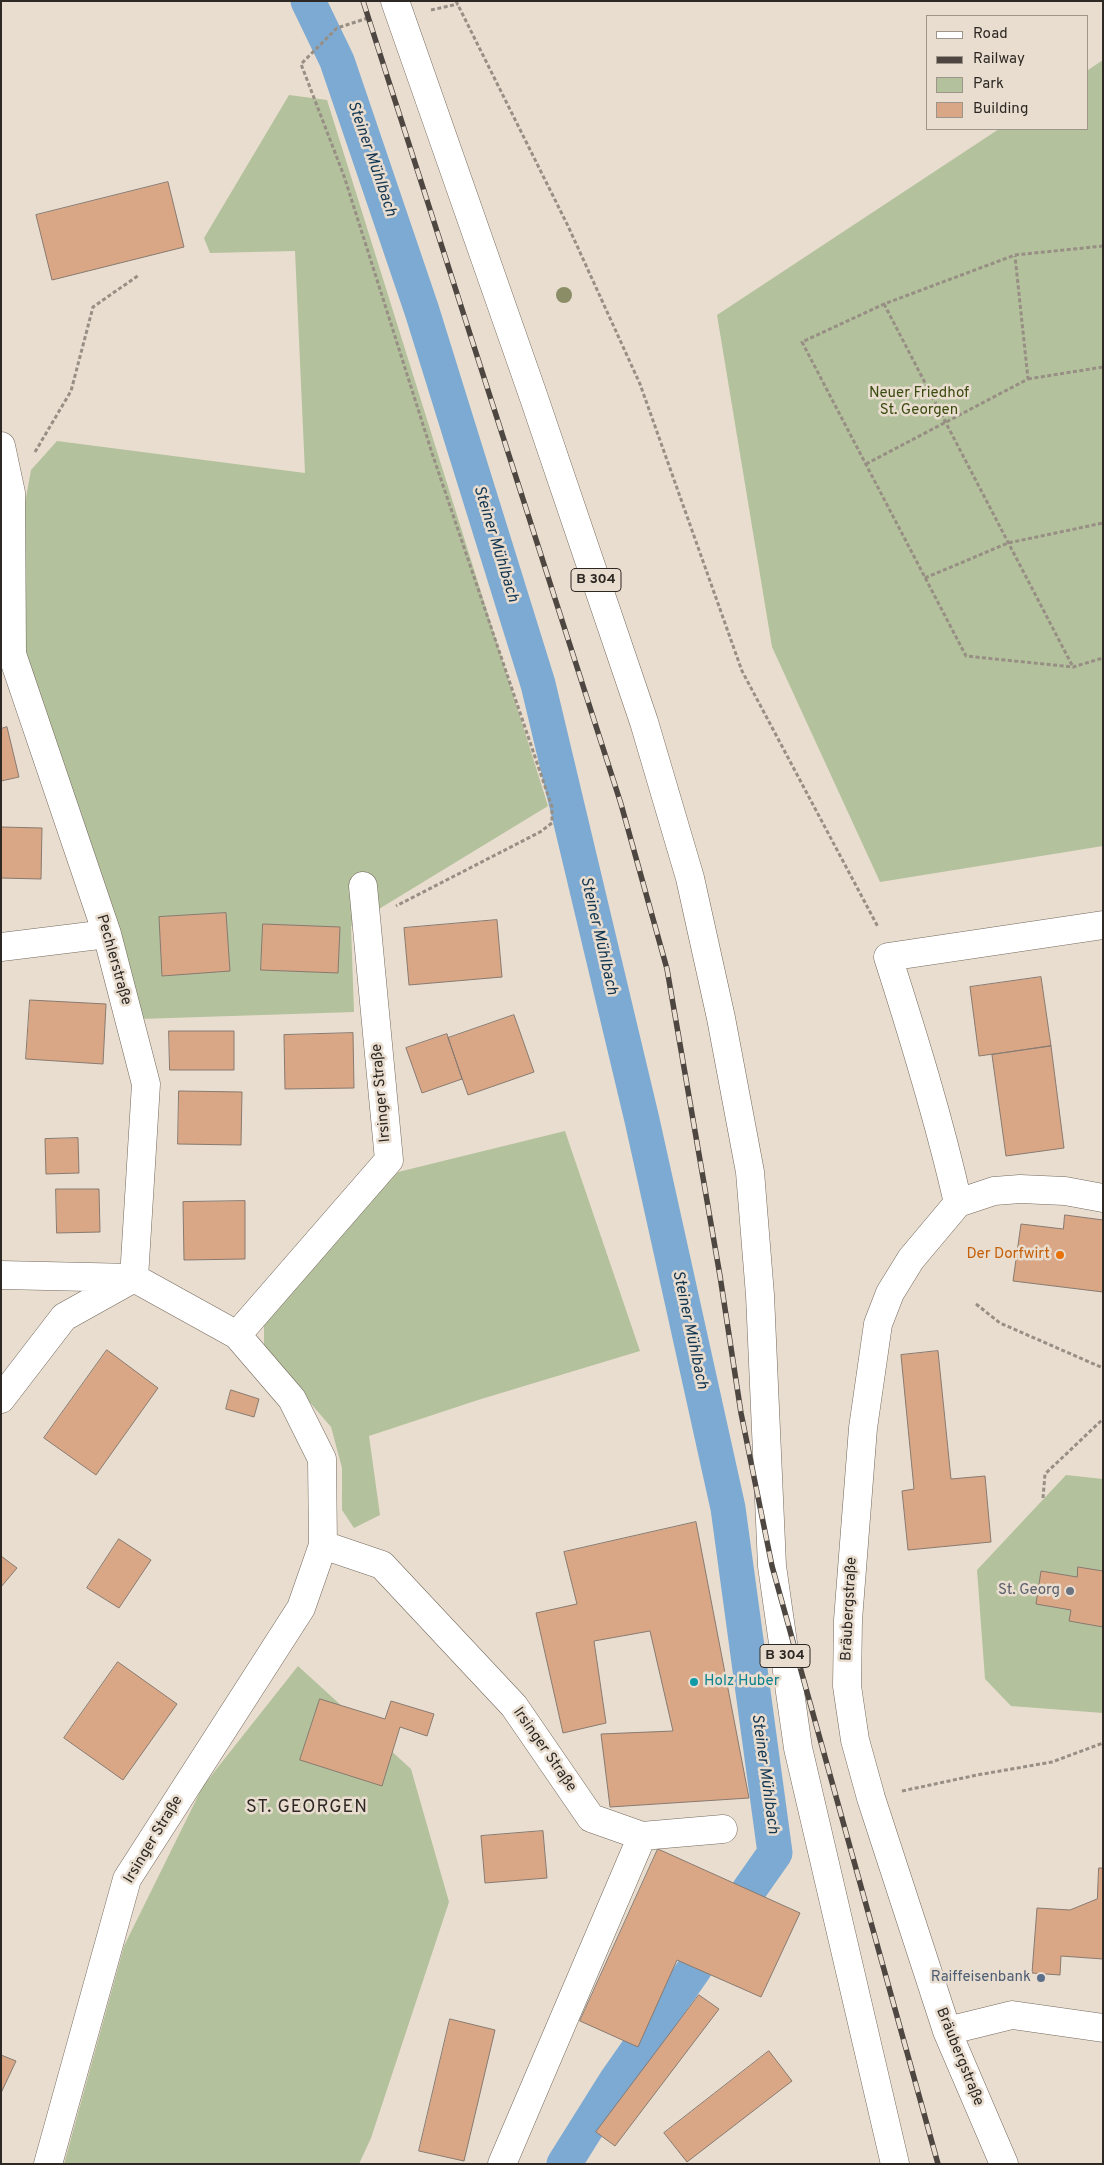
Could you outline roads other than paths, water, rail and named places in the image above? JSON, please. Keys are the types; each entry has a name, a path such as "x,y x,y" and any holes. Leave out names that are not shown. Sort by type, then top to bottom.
{"street":[{"name":"B 304","path":"394,1 536,404 644,722 690,878 721,1018 750,1172 760,1294 772,1566 798,1748 894,2164"},
{"name":"Pechlerstraße","path":"1,446 11,493 7,651 107,934 146,1084 134,1278"},
{"name":"Irsinger Straße","path":"237,1335 389,1160 363,886"},
{"path":"958,1203 944,1138 927,1078 888,956 1103,925"},
{"path":"1,947 107,934"},
{"name":"Bräubergstraße","path":"1004,2164 947,2031 871,1798 855,1740 847,1686 848,1620 855,1514 872,1358 878,1324 890,1293 911,1259 958,1203 975,1196 994,1191 1020,1189 1064,1191 1103,1198"},
{"name":"Irsinger Straße","path":"1,1274 134,1278 237,1335 292,1399 322,1459 323,1545 301,1608 127,1879 48,2164"},
{"path":"1,1399 64,1317 134,1278"},
{"name":"Irsinger Straße","path":"323,1545 382,1565 514,1706 591,1818 642,1836 723,1829"},
{"path":"502,2164 642,1836"},
{"path":"947,2031 1012,2015 1103,2028"}],"waterway":[{"name":"Steiner Mühlbach","path":"308,1 337,61 422,311 538,684 642,1120 728,1508 775,1853 749,1890"},
{"name":"Steiner Mühlbach","path":"564,2164 616,2081 695,1968"}],"railway":[{"path":"363,1 621,804 667,969 720,1276 741,1413 772,1566 938,2164"}],"place":[{"name":"Der Dorfwirt","path":"1060,1255"},
{"name":"St. Georg","path":"1070,1591"},
{"name":"Holz Huber","path":"694,1682"},
{"name":"Raiffeisenbank","path":"1041,1978"}],"district":[{"name":"ST. GEORGEN","path":"307,1808"}],"park label":[{"name":"Neuer Friedhof St. Georgen","path":"919,402"}]}
